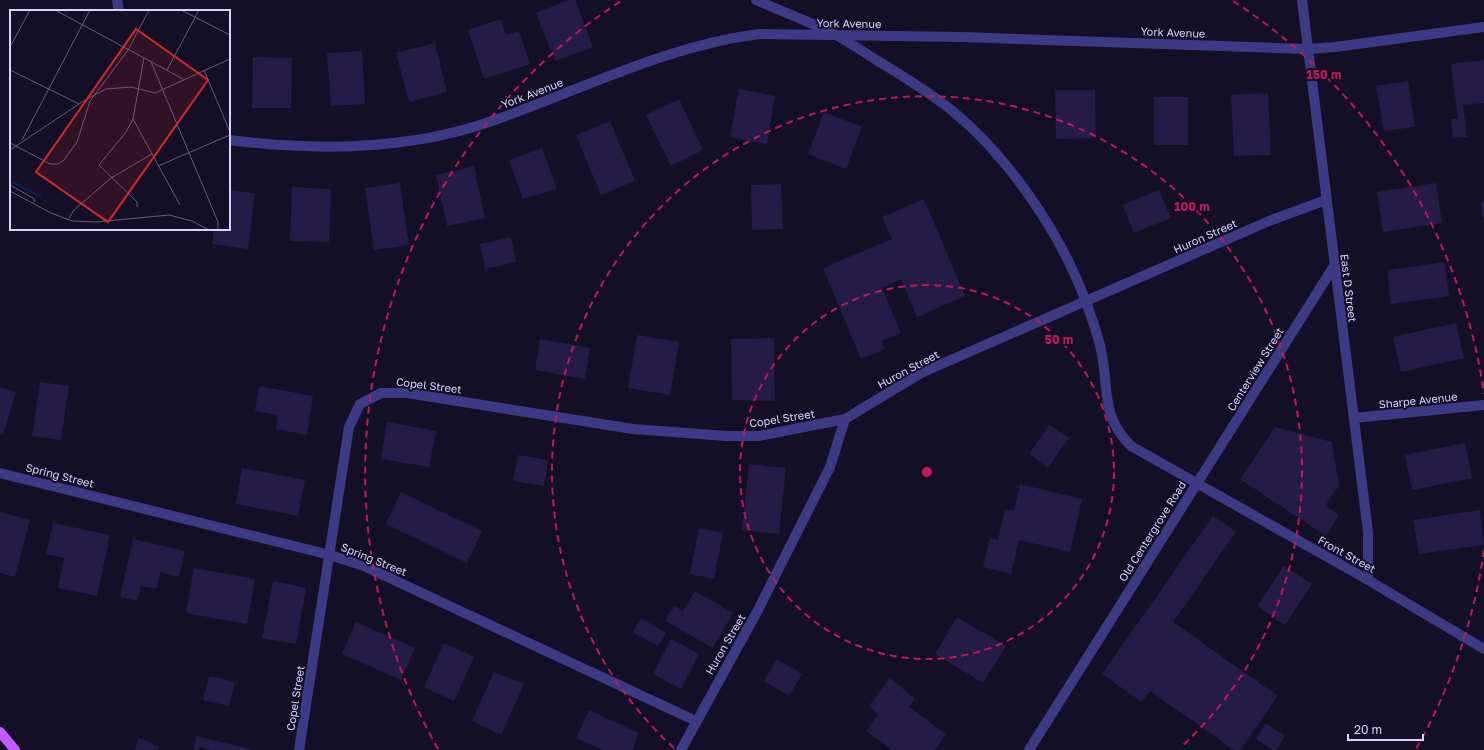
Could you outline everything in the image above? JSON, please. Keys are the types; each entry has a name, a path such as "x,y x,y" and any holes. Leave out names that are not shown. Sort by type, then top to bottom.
{"main road":[{"path":"0,732 16,750"}],"street":[{"path":"117,0 119,10"},
{"name":"Old Centergrove Road","path":"756,0 836,35 923,88 955,113 985,141 1011,170 1053,234 1073,270 1086,301 1102,354 1107,400 1114,425 1131,446 1196,484 1029,750"},
{"name":"East D Street","path":"1302,0 1368,532 1368,580"},
{"name":"York Avenue","path":"230,140 259,144 350,146 415,141 491,122 638,65 728,38 759,34 969,37 1307,48 1335,47 1484,27"},
{"name":"Huron Street","path":"681,750 758,610 830,467 845,418 921,374 1269,221 1326,200"},
{"name":"Centerview Street","path":"1196,484 1334,266"},
{"name":"Copel Street","path":"300,750 349,427 360,404 381,393 407,393 633,429 726,436 759,436 845,418"},
{"name":"Sharpe Avenue","path":"1354,418 1484,405"},
{"name":"Spring Street","path":"0,473 330,554 364,566 696,721"},
{"name":"Front Street","path":"1196,484 1368,580 1484,649"}],"building":[{"path":"568,0 575,0 593,47 555,61 536,13"},
{"path":"501,19 506,35 519,31 530,64 484,79 468,30"},
{"path":"435,43 447,92 409,102 396,53"},
{"path":"362,51 365,104 331,106 327,53"},
{"path":"253,57 292,58 291,108 252,108"},
{"path":"1484,60 1484,103 1463,105 1467,137 1453,138 1451,119 1458,119 1451,64"},
{"path":"1408,81 1415,127 1384,131 1376,86"},
{"path":"739,89 775,96 767,144 730,137"},
{"path":"1055,90 1095,90 1096,138 1056,139"},
{"path":"1268,93 1271,155 1234,156 1231,95"},
{"path":"1154,97 1188,97 1188,145 1154,145"},
{"path":"679,99 703,150 671,166 646,115"},
{"path":"824,112 862,127 846,169 808,154"},
{"path":"610,121 635,181 601,195 576,135"},
{"path":"542,148 557,189 523,199 509,160"},
{"path":"474,166 485,218 447,226 436,175"},
{"path":"400,183 409,245 374,250 365,188"},
{"path":"1436,183 1442,223 1383,232 1377,192"},
{"path":"781,184 783,229 752,230 751,185"},
{"path":"292,187 331,189 329,242 290,241"},
{"path":"230,190 255,193 248,249 212,244 214,230 230,230"},
{"path":"1159,190 1171,218 1134,233 1123,205"},
{"path":"924,199 965,296 917,317 901,279 882,288 901,333 881,341 885,349 861,359 823,268 892,239 882,217"},
{"path":"1484,202 1484,218 1483,218 1481,203"},
{"path":"511,237 516,262 485,269 480,244"},
{"path":"1445,262 1449,296 1391,304 1387,270"},
{"path":"1456,323 1464,358 1401,372 1393,337"},
{"path":"637,335 679,342 670,395 628,388"},
{"path":"774,338 775,401 732,400 731,339"},
{"path":"540,339 590,348 585,379 535,370"},
{"path":"40,382 69,386 61,440 32,436"},
{"path":"259,386 313,396 307,435 276,429 278,415 255,411"},
{"path":"0,387 16,392 3,435 0,434"},
{"path":"387,422 436,431 429,467 381,459"},
{"path":"1049,425 1069,438 1048,468 1029,454"},
{"path":"1275,427 1332,442 1339,486 1325,506 1339,515 1326,536 1240,479"},
{"path":"1465,443 1472,478 1412,490 1405,455"},
{"path":"518,455 548,460 544,486 513,481"},
{"path":"749,464 786,468 779,534 742,530"},
{"path":"242,468 305,480 298,516 236,504"},
{"path":"1020,484 1082,499 1070,552 1019,540 1011,574 983,567 990,538 998,540 1005,509 1014,511"},
{"path":"401,492 482,531 467,563 386,524"},
{"path":"1480,510 1484,545 1419,554 1413,520"},
{"path":"0,512 30,520 15,577 0,573"},
{"path":"1213,516 1236,532 1173,622 1278,696 1240,750 1234,750 1150,691 1142,702 1102,674"},
{"path":"53,523 110,535 97,596 58,588 64,558 46,554"},
{"path":"699,528 723,533 714,579 690,574"},
{"path":"133,539 185,551 179,577 160,572 157,589 141,586 137,601 120,597"},
{"path":"1284,566 1312,584 1285,625 1257,606"},
{"path":"194,568 255,579 247,624 186,613"},
{"path":"273,581 306,588 296,644 262,638"},
{"path":"695,591 733,613 713,648 665,621 674,606 683,611"},
{"path":"957,617 1006,646 983,683 935,654"},
{"path":"641,618 666,633 658,647 633,632"},
{"path":"356,622 415,648 401,680 342,654"},
{"path":"671,639 699,654 681,689 653,674"},
{"path":"444,643 474,657 454,701 424,687"},
{"path":"777,659 802,674 789,696 764,681"},
{"path":"494,672 524,684 501,735 472,721"},
{"path":"209,676 235,682 229,706 203,700"},
{"path":"889,678 915,698 909,707 946,734 935,750 893,750 866,731 878,714 869,706"},
{"path":"589,710 639,733 632,750 602,750 576,738"},
{"path":"1266,723 1285,736 1276,750 1272,750 1256,739"},
{"path":"196,736 250,750 212,750 199,747 198,750 193,750"},
{"path":"139,738 159,746 158,750 135,750"}]}
